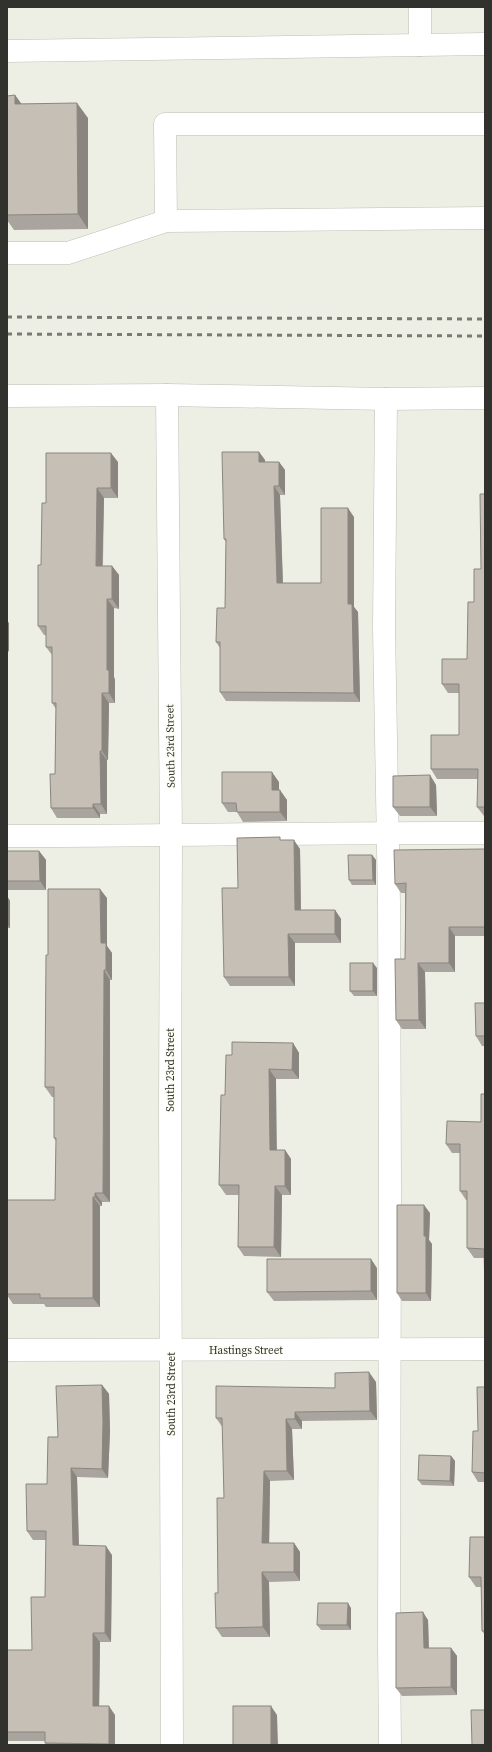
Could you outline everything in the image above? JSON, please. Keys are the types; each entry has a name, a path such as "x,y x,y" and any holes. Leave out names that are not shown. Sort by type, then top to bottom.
{"street":[{"path":"420,7 420,45"},
{"path":"13,51 485,44"},
{"path":"166,221 165,124 485,124"},
{"path":"7,253 68,253 166,221 485,218"},
{"path":"7,396 167,395 386,399 485,398"},
{"name":"South 23rd Street","path":"167,395 171,836 172,1745"},
{"path":"386,399 384,628 386,832 389,911 390,1745"},
{"path":"7,836 171,836 386,832 485,833"},
{"name":"Hastings Street","path":"7,1350 485,1349"}],"building":[{"path":"15,95 15,104 77,103 78,214 7,215 7,96"},
{"path":"222,452 259,452 259,462 279,462 279,486 274,486 277,583 321,583 321,508 348,508 348,604 352,604 354,693 220,692 220,642 216,642 217,608 225,608 226,539 224,539"},
{"path":"46,453 111,453 111,488 97,488 96,566 112,566 112,599 107,599 107,670 109,670 109,693 102,693 102,751 100,751 101,804 93,804 93,808 51,808 50,774 55,774 56,703 52,703 52,647 46,647 46,626 38,626 38,565 41,565 42,503 46,503"},
{"path":"480,494 485,494 485,807 477,807 478,769 431,769 431,735 459,735 459,684 442,684 442,659 467,659 468,602 474,602 474,569 481,569"},
{"path":"222,772 272,772 272,790 280,790 280,812 237,812 236,803 222,803"},
{"path":"430,775 430,807 393,807 393,776"},
{"path":"280,837 280,840 294,840 295,910 335,910 335,934 288,934 289,977 224,977 222,888 238,888 237,838"},
{"path":"485,849 485,927 449,927 449,963 418,963 419,1020 396,1020 395,959 405,959 406,883 395,884 394,850"},
{"path":"7,851 39,851 40,881 7,881"},
{"path":"348,855 372,855 373,880 349,880"},
{"path":"48,889 100,889 101,943 106,943 106,970 104,970 103,1193 95,1193 95,1197 93,1197 93,1298 40,1298 40,1294 7,1294 7,1200 55,1200 56,1138 54,1138 54,1087 45,1087"},
{"path":"350,963 373,963 373,991 350,991"},
{"path":"475,1003 485,1003 485,1036 476,1036"},
{"path":"232,1042 293,1043 292,1070 269,1069 270,1150 285,1150 285,1186 275,1186 274,1247 238,1247 239,1185 219,1185 221,1095 225,1095 226,1055 232,1055"},
{"path":"481,1094 485,1094 485,1294 484,1249 467,1248 467,1191 460,1191 460,1144 446,1144 447,1121 481,1122"},
{"path":"397,1205 424,1205 424,1236 426,1236 426,1293 397,1293"},
{"path":"267,1259 371,1259 371,1291 267,1292"},
{"path":"369,1372 370,1411 295,1412 295,1419 286,1419 287,1471 264,1471 262,1543 294,1543 294,1572 262,1572 263,1627 216,1628 215,1593 218,1593 217,1498 224,1498 222,1418 216,1418 216,1386 335,1388 335,1373"},
{"path":"102,1385 102,1469 71,1468 73,1545 106,1546 105,1633 93,1633 93,1706 109,1706 109,1744 45,1743 45,1732 7,1732 7,1650 32,1650 31,1597 45,1597 46,1531 27,1531 26,1484 47,1484 48,1437 58,1437 56,1386"},
{"path":"477,1387 485,1387 485,1473 472,1472 473,1431 478,1431"},
{"path":"419,1455 451,1456 450,1481 418,1480"},
{"path":"470,1537 485,1537 485,1631 482,1631 481,1577 469,1577"},
{"path":"318,1603 348,1603 347,1625 317,1625"},
{"path":"423,1612 424,1648 451,1648 451,1687 396,1688 396,1613"},
{"path":"233,1706 271,1706 271,1745 233,1745"},
{"path":"471,1710 485,1710 485,1745 472,1745"}],"railway":[{"path":"7,317 485,319"},
{"path":"7,334 485,336"}]}
